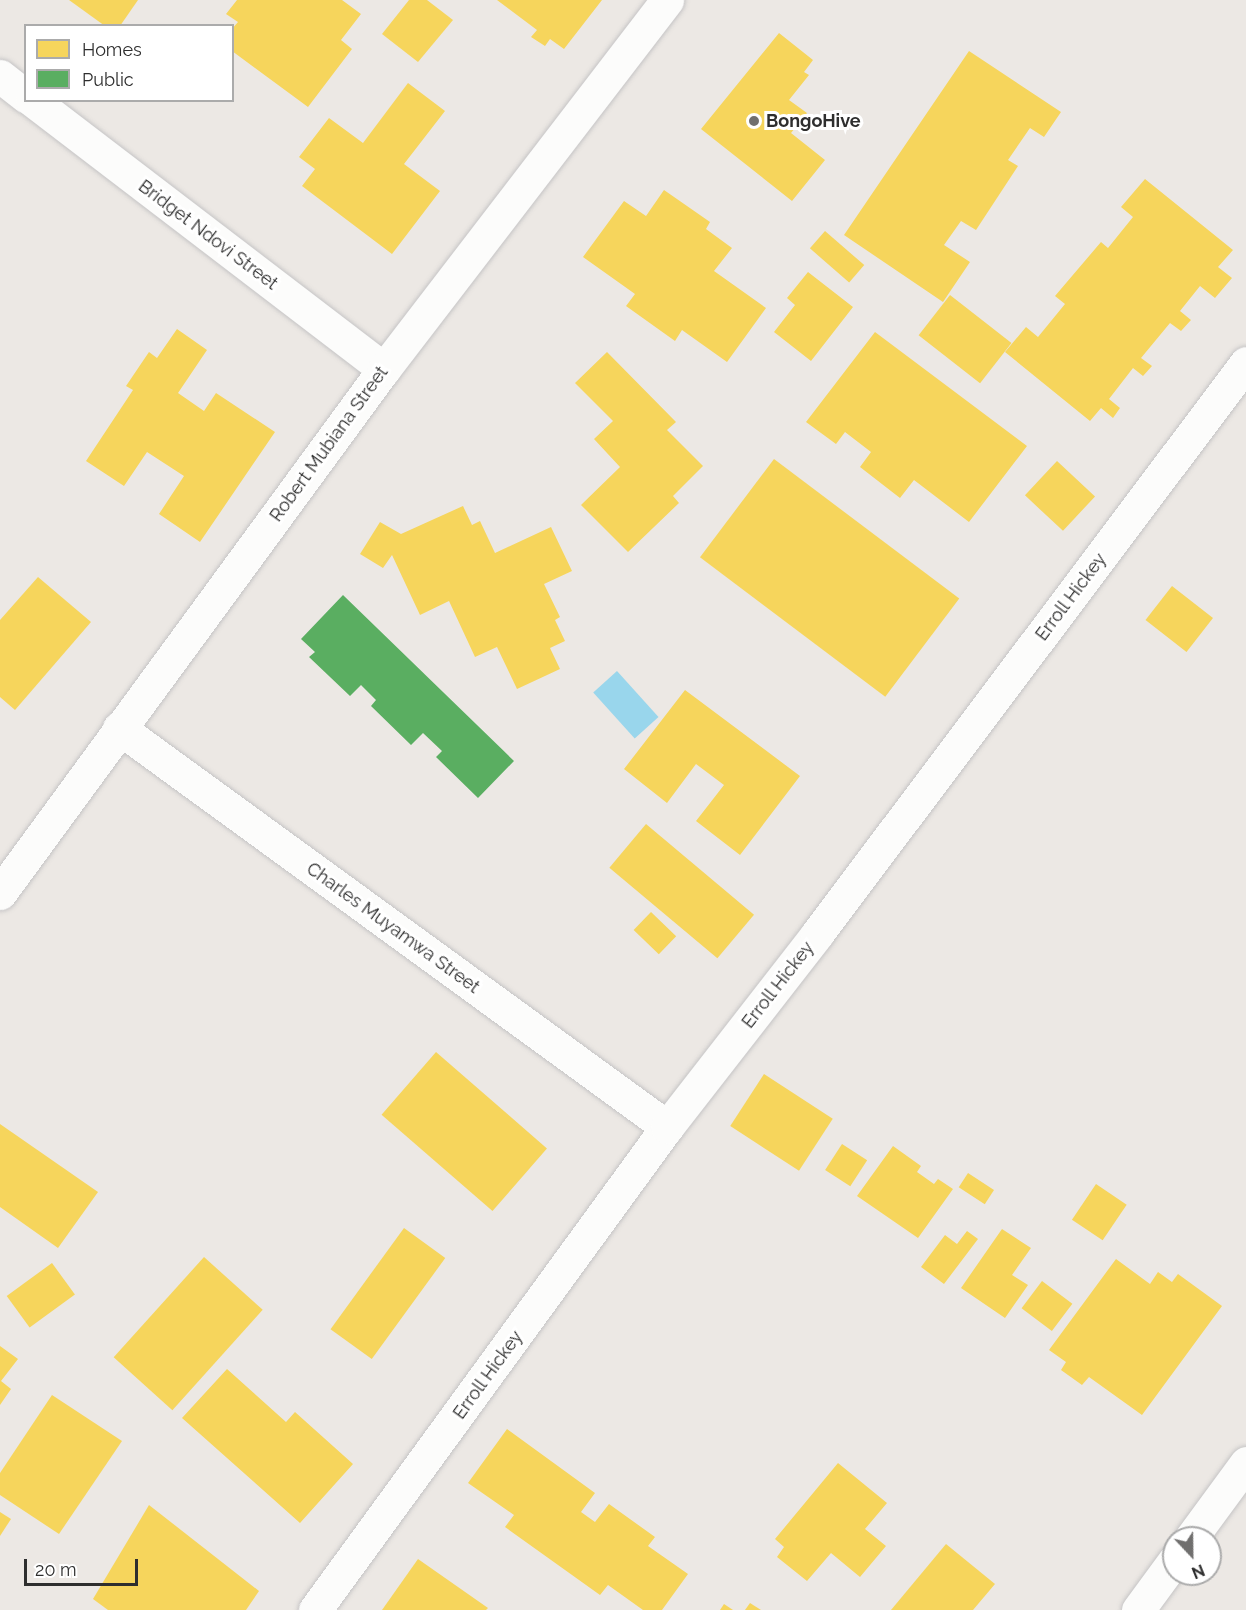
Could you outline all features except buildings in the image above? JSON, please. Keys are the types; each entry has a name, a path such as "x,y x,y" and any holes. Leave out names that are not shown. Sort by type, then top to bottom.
{"street":[{"name":"Robert Mubiana Street","path":"0,893 384,369 667,0"},
{"path":"0,76 24,94"},
{"name":"Bridget Ndovi Street","path":"35,102 384,369"},
{"name":"Erroll Hickey","path":"315,1610 667,1127 817,934 1246,363"},
{"name":"Charles Muyamwa Street","path":"119,728 667,1127"},
{"path":"1200,1526 1246,1462"},
{"path":"1138,1610 1162,1577"}],"water":[{"path":"617,671 658,717 635,738 593,692"}],"place":[{"name":"BongoHive","path":"754,121"}]}
